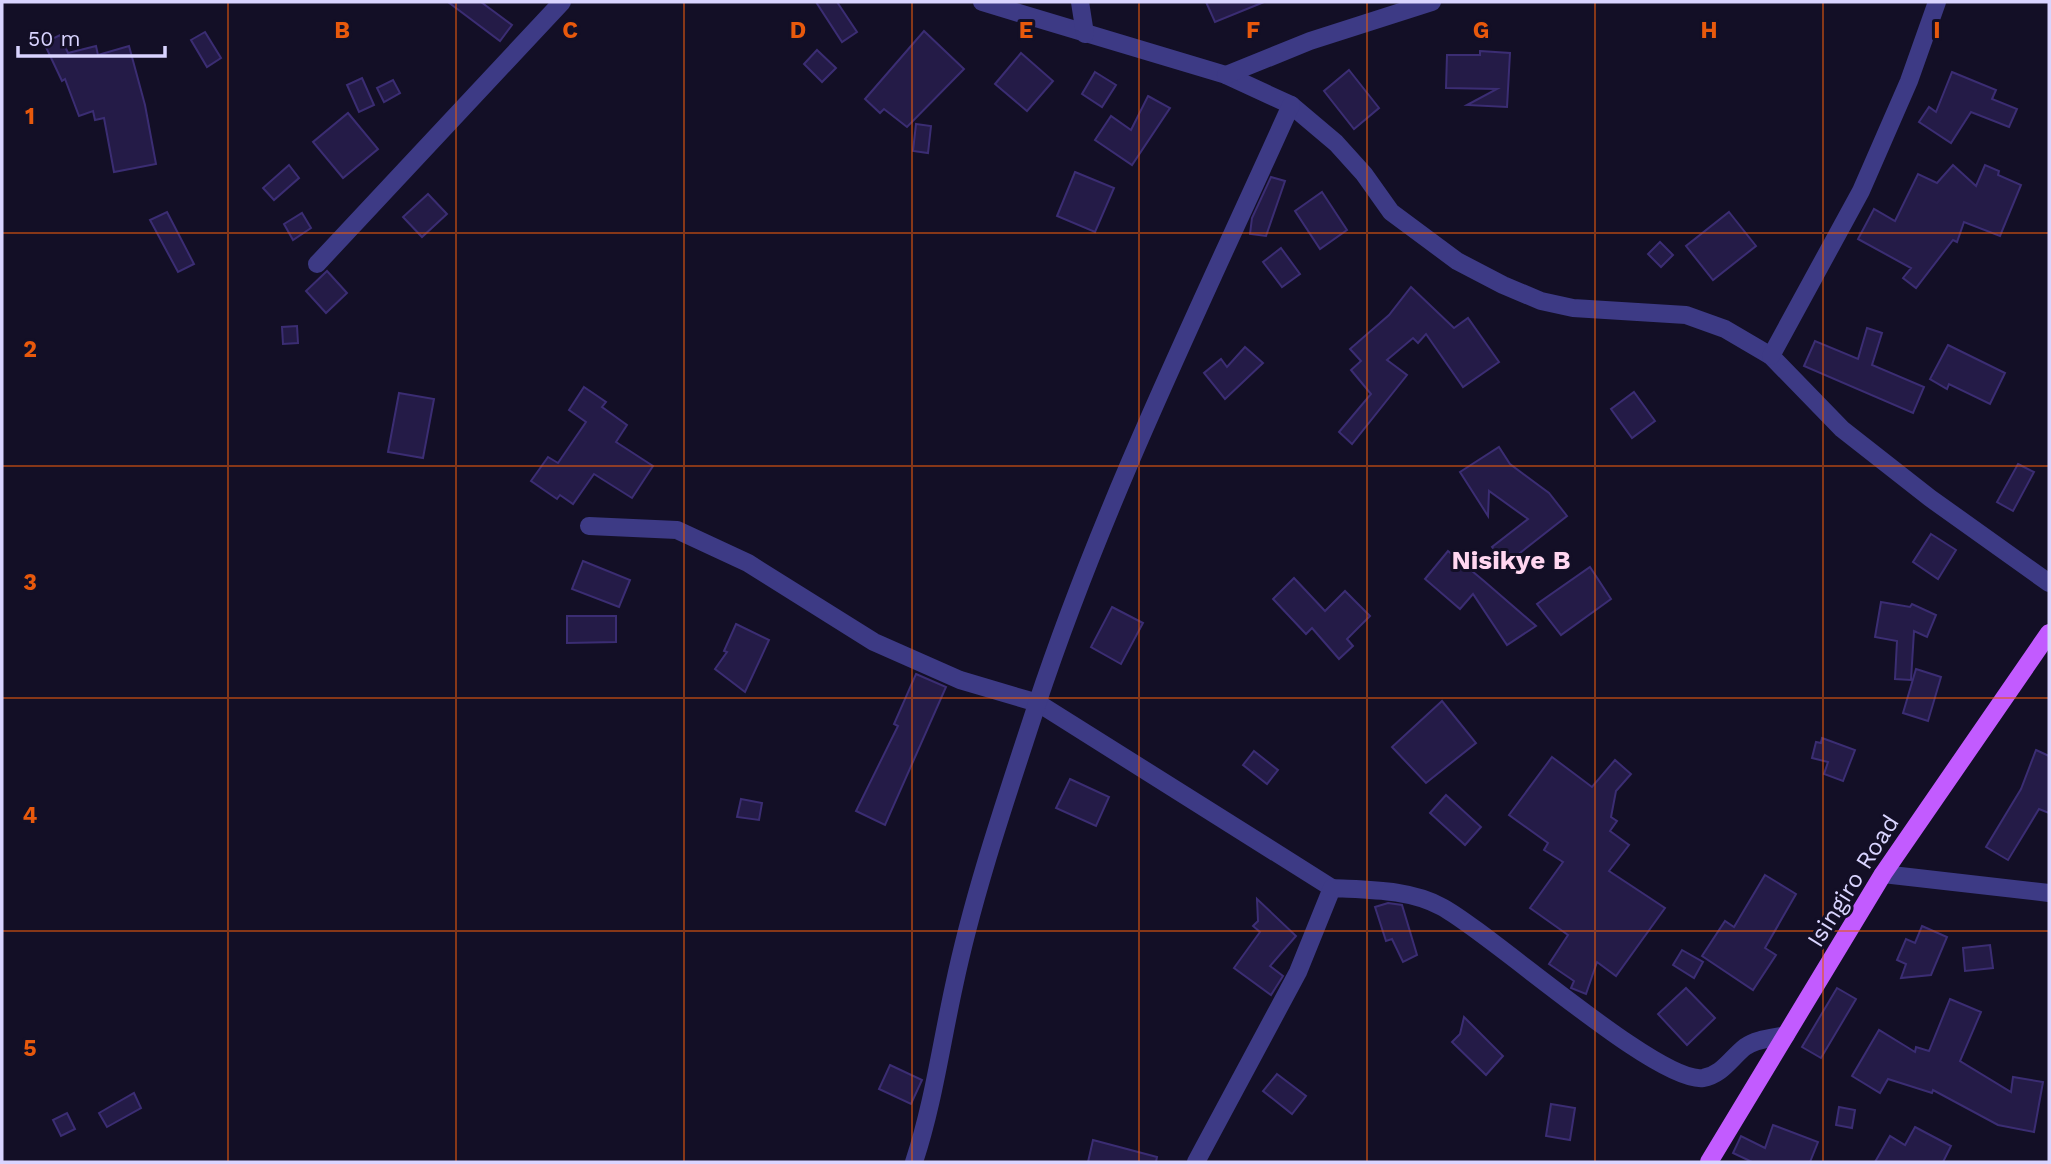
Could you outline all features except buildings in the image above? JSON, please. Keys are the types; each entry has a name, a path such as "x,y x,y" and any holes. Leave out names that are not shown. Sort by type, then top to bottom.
{"main road":[{"name":"Isingiro Road","path":"1709,1162 1883,874 2049,633"}],"street":[{"path":"317,264 562,2"},
{"path":"982,2 1226,75 1291,105 1336,143 1364,174 1391,212 1457,261 1503,285 1573,309 1686,315 1725,329 1771,356 1842,429 1930,498 2049,583"},
{"path":"1080,2 1085,34"},
{"path":"1226,75 1380,9 1432,2"},
{"path":"1771,356 1861,191 1909,81 1937,2"},
{"path":"914,1162 937,1078 954,984 1038,703 1105,518 1158,390 1291,105"},
{"path":"589,526 677,530 748,563 874,642 960,680 1038,703 1332,888 1396,892 1440,905 1477,930 1557,993 1675,1074 1704,1078 1720,1071 1746,1046 1786,1035"},
{"path":"1883,874 2049,893"},
{"path":"1196,1162 1298,972 1332,888"}],"district":[{"name":"Nisikye B","path":"1511,560"}]}
